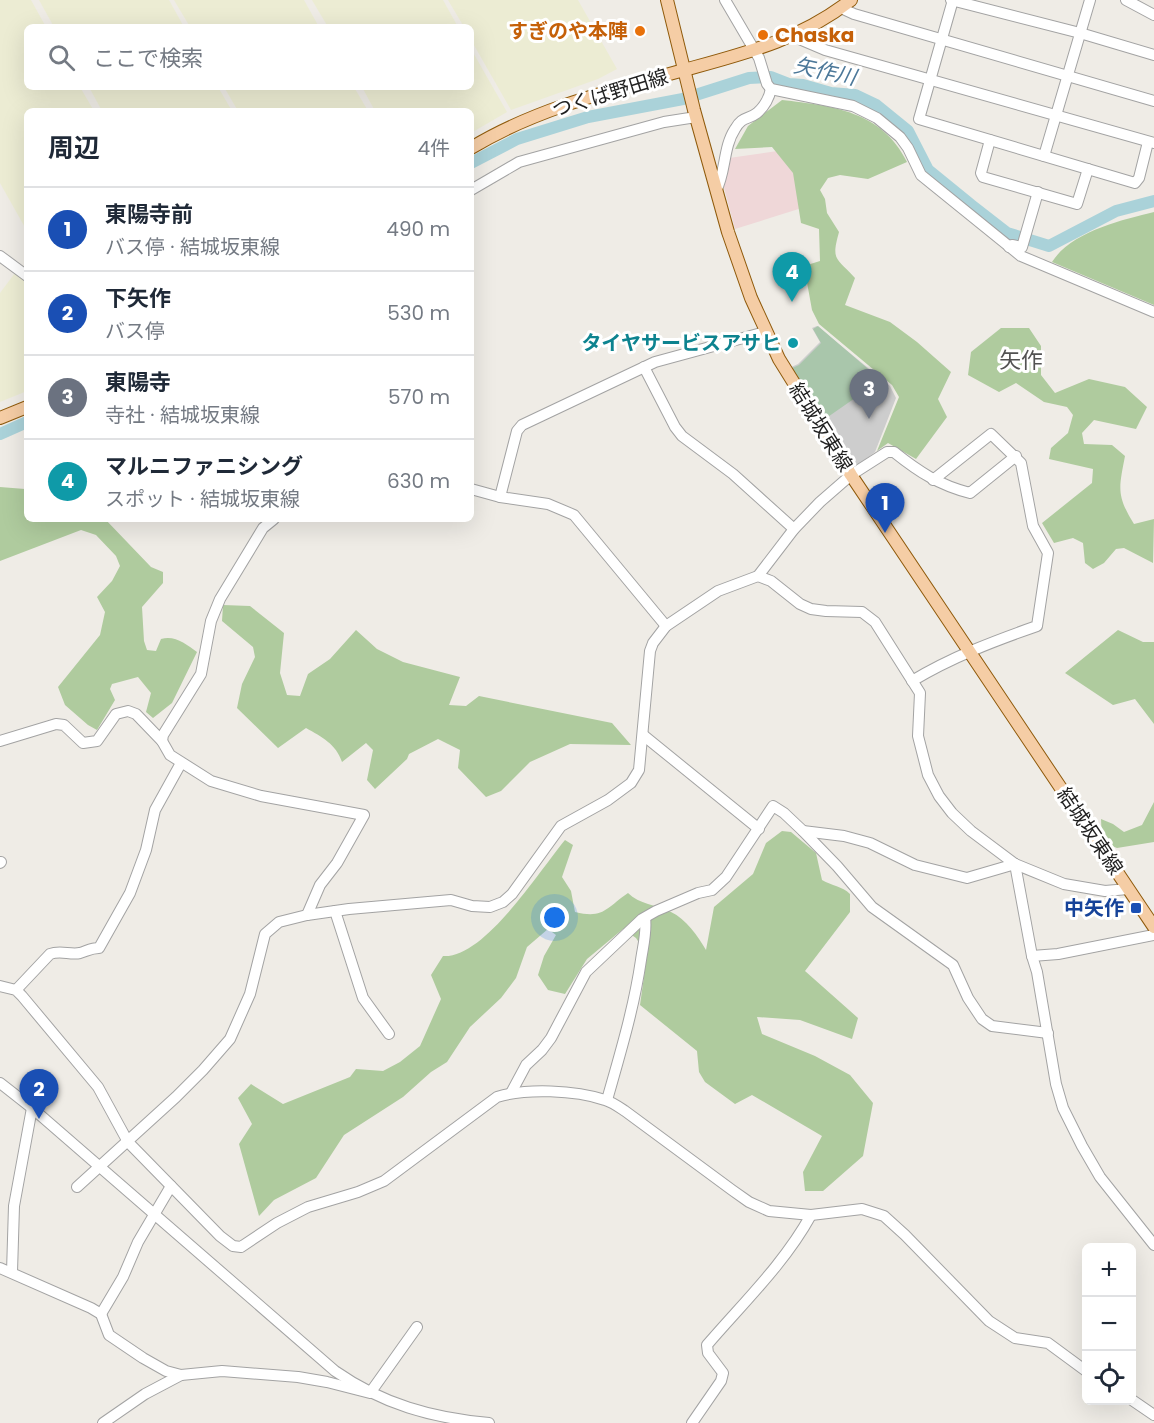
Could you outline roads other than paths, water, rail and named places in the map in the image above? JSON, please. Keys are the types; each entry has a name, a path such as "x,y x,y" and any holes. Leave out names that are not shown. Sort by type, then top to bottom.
{"main road":[{"name":"つくば野田線","path":"474,146 515,125 631,84 686,76 667,0"},
{"path":"686,76 792,36 846,4"},
{"name":"結城坂東線","path":"686,76 738,265 765,332 799,392 852,475 1153,923"},
{"path":"0,418 24,408"}],"street":[{"path":"716,191 722,181 734,130 744,118 756,114 769,98 769,87 764,69 725,0"},
{"path":"792,36 825,50 931,79 1151,143 1140,178 1135,183 919,119 931,79 942,40 952,0 1154,55"},
{"path":"1044,156 1090,0"},
{"path":"1126,0 1154,15"},
{"path":"846,4 854,14 1154,101"},
{"path":"769,87 853,106 877,118 900,137 921,175 1021,256 1154,312"},
{"path":"474,188 519,162 695,114"},
{"path":"990,140 981,173 983,177 1077,204 1088,169"},
{"path":"1009,247 1012,245 1022,247 1038,192"},
{"path":"0,255 24,274"},
{"path":"500,497 517,431 522,425 663,359 765,332"},
{"path":"644,367 682,436 733,474 794,529"},
{"path":"912,681 970,651 1037,626 1048,553 1033,525 1021,463 991,434 933,480"},
{"path":"77,1187 203,1070 230,1039 250,994 265,934 279,922 335,911 451,900 482,907 490,907 503,902 522,882 561,826 608,800 632,783 639,770 650,651 666,626 718,591 758,576 794,529 820,502 852,475 887,452 894,452 933,480 970,493 1016,456"},
{"path":"474,490 500,497 548,504 574,515 666,626"},
{"path":"162,741 163,735 201,674 210,621 220,599 263,528 270,522"},
{"path":"758,576 771,581 800,604 811,609 862,612 875,622 920,693 918,736 928,775 939,796 952,813 971,831 1015,864 1064,884 1105,891 1128,889"},
{"path":"0,741 56,724 64,725 83,743 97,741 116,714 128,711 136,714 162,741 170,755 211,781 234,789 364,815 337,863 320,885 308,915"},
{"path":"643,735 759,829"},
{"path":"16,990 50,954 80,953 91,948 99,948 130,893 146,850 155,810 181,763"},
{"path":"511,1093 526,1065 542,1050 550,1038 586,972 642,919 698,893 712,890 726,877 773,806 803,831 872,907 953,965 968,998 982,1019 992,1026 1048,1034"},
{"path":"803,831 844,836 870,843 915,865 967,878 1015,864"},
{"path":"1015,864 1037,972 1056,1084 1074,1130 1100,1177 1154,1244"},
{"path":"335,911 363,998 389,1034"},
{"path":"607,1100 639,977 646,927 645,918"},
{"path":"1032,956 1058,954 1154,935"},
{"path":"0,986 16,990 98,1087 128,1142 220,1236 233,1246 241,1247 308,1207 358,1192 384,1180 497,1097 511,1093 538,1091 581,1094 607,1100 749,1202 769,1211 811,1215 862,1209 884,1216 989,1321 1015,1338 1048,1343 1082,1368"},
{"path":"0,1083 32,1108 314,1354 346,1379 370,1393 425,1416 489,1423"},
{"path":"12,1272 14,1206 32,1108"},
{"path":"100,1314 123,1277 138,1242 171,1186"},
{"path":"693,1423 721,1381 723,1373 708,1353 707,1346 777,1265 800,1235 811,1215"},
{"path":"0,1268 91,1308 100,1314 109,1335 142,1358 166,1371 181,1375 246,1371 308,1378 370,1393"},
{"path":"370,1393 417,1327"},
{"path":"103,1423 145,1394 181,1375"},
{"path":"1136,1403 1154,1415"}],"waterway":[{"name":"矢作川","path":"474,161 517,139 588,117 683,99 749,78 771,77 789,84 803,85 831,93 855,95 876,105 908,131 928,170 1007,233 1049,246 1116,211 1154,201"},
{"name":"矢作川","path":"0,434 24,423"}],"place":[{"name":"すぎのや本陣","path":"640,31"},
{"name":"Chaska","path":"763,35"},
{"name":"マルニファニシング","path":"792,302"},
{"name":"タイヤサービスアサヒ","path":"793,343"},
{"name":"東陽寺","path":"869,419"},
{"name":"東陽寺前","path":"885,533"},
{"name":"中矢作","path":"1136,908"},
{"name":"下矢作","path":"39,1119"}],"district":[{"name":"矢作","path":"1021,360"}]}
